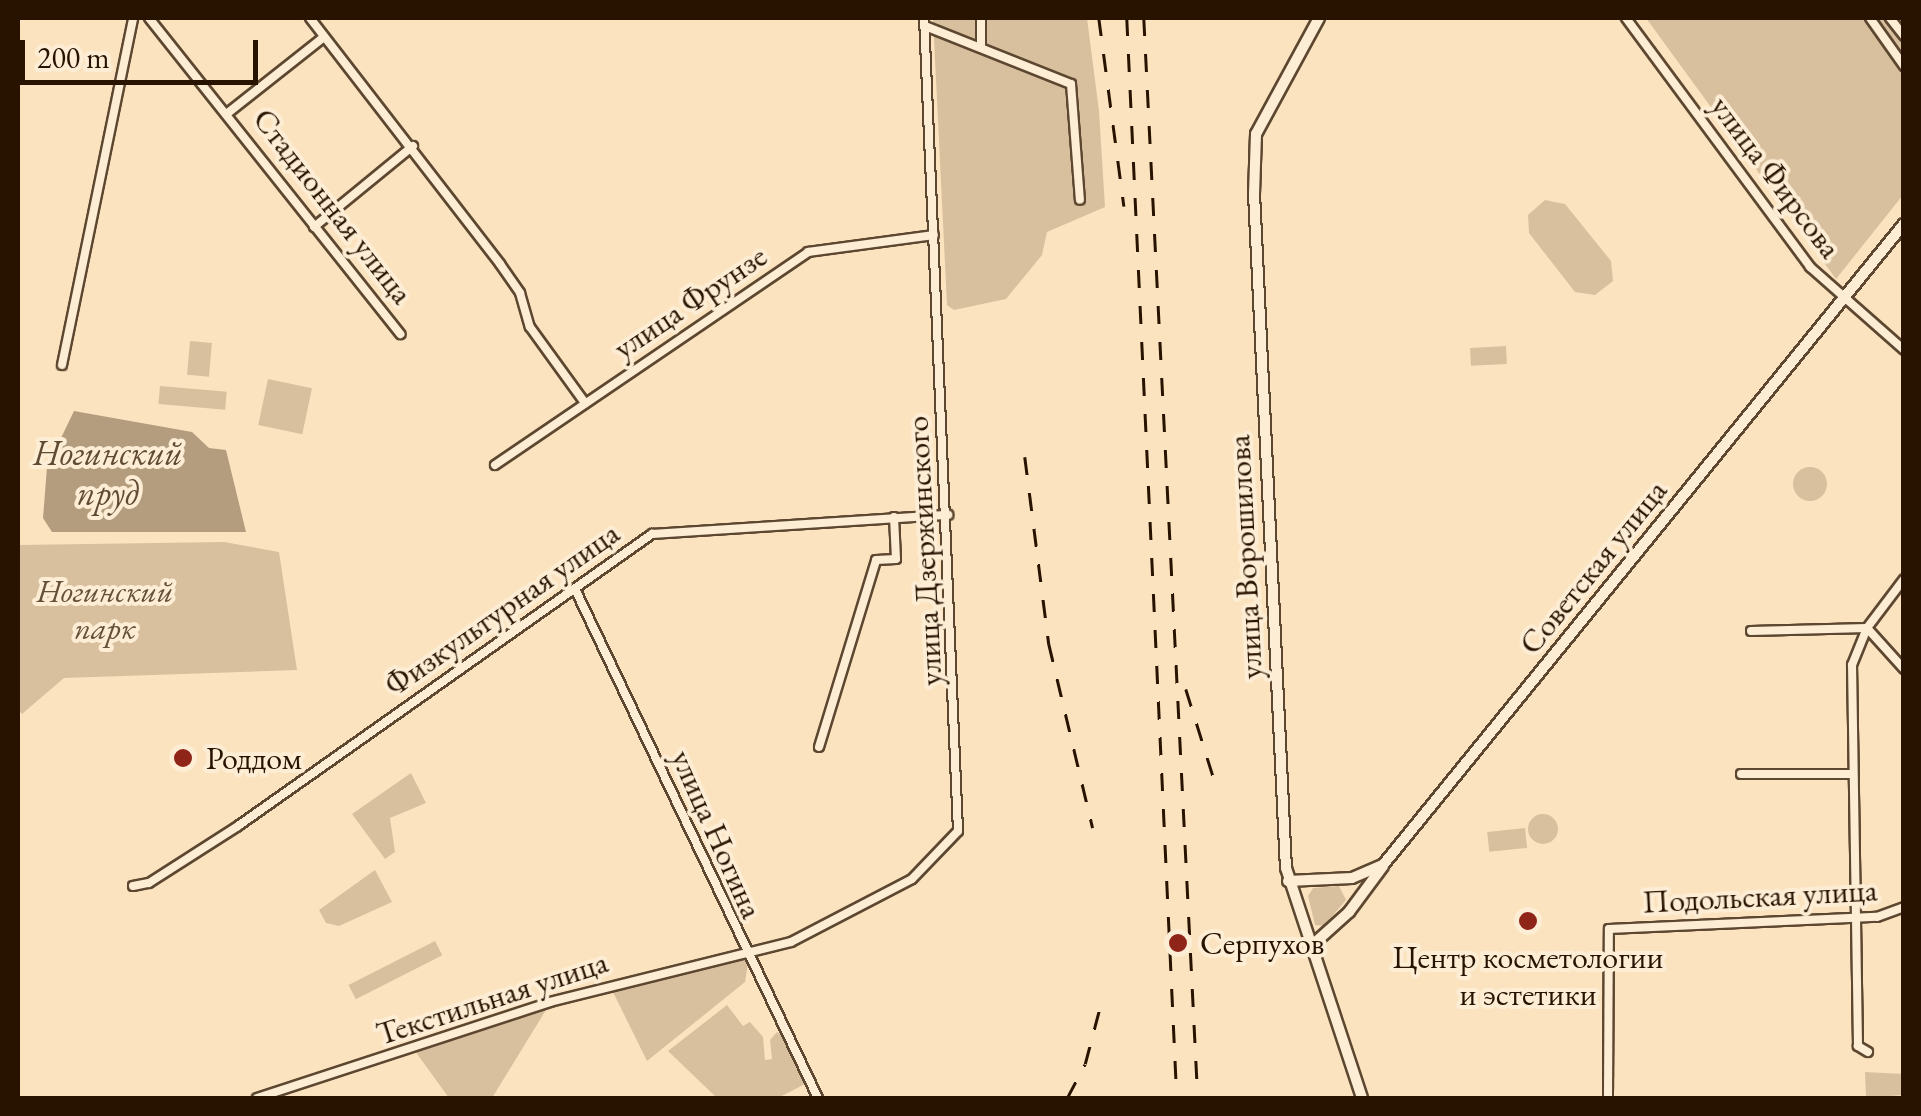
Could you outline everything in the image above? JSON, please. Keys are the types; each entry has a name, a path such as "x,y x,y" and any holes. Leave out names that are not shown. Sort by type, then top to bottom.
{"main road":[{"name":"улица Ворошилова","path":"1319,18 1253,148 1288,881 1362,1098"},
{"name":"Советская улица","path":"1308,948 1349,912 1904,224"},
{"path":"1288,881 1340,878 1383,866"},
{"path":"1340,878 1355,893 1349,912"}],"street":[{"path":"62,365 133,18"},
{"name":"Стадионная улица","path":"149,18 229,112 314,228 400,334"},
{"path":"310,18 413,146 520,293 530,327 585,402"},
{"path":"981,18 982,45"},
{"name":"улица Фирсова","path":"1626,18 1840,300 1904,350"},
{"path":"1870,18 1904,66"},
{"path":"1886,40 1901,33 1890,18"},
{"path":"924,22 1074,87 1080,200"},
{"name":"улица Дзержинского","path":"746,956 791,942 912,880 958,831 948,515 924,22"},
{"path":"229,112 324,37"},
{"path":"314,228 413,146"},
{"name":"улица Фрунзе","path":"494,465 808,252 934,235"},
{"name":"Физкультурная улица","path":"133,886 150,883 238,826 652,534 948,515"},
{"path":"818,747 876,560 896,559 894,517"},
{"path":"1868,1052 1858,1046 1852,665 1868,628 1904,579"},
{"name":"улица Ногина","path":"575,589 746,956 818,1098"},
{"path":"1751,632 1868,628"},
{"path":"1868,628 1904,669"},
{"path":"1742,774 1852,774"},
{"name":"Подольская улица","path":"1608,1098 1608,929 1856,918 1893,914 1904,906"},
{"name":"Текстильная улица","path":"257,1098 550,1002 746,956"}],"green space":[{"path":"933,18 1087,18 1099,111 1105,207 1047,232 1042,255 1006,299 954,310 947,305"},
{"path":"1646,18 1903,18 1903,195 1836,279"},
{"path":"1545,200 1565,204 1611,261 1613,281 1595,295 1575,292 1529,233 1528,215"},
{"path":"190,341 212,343 209,377 187,375"},
{"path":"1506,346 1507,364 1471,366 1470,348"},
{"path":"268,379 312,388 302,434 258,425"},
{"path":"160,386 227,392 225,410 158,404"},
{"path":"1810,467 1822,472 1827,484 1822,496 1810,501 1798,496 1793,484 1798,472"},
{"name":"Ногинский парк","path":"224,542 279,552 297,670 64,678 22,714 18,709 18,545"},
{"path":"411,773 426,803 390,818 395,852 385,859 352,814"},
{"path":"1543,814 1554,818 1558,829 1554,840 1543,844 1532,840 1528,829 1532,818"},
{"path":"1525,828 1527,848 1489,852 1487,832"},
{"path":"375,870 392,902 339,926 326,923 319,910"},
{"path":"1339,886 1346,900 1324,926 1315,925 1308,896 1313,888"},
{"path":"435,941 442,955 356,999 349,985"},
{"path":"749,957 745,982 647,1061 610,986"},
{"path":"549,1005 492,1098 449,1098 415,1051"},
{"path":"727,1005 743,1026 750,1022 763,1037 765,1060 772,1059 770,1040 777,1032 782,1036 805,1084 778,1098 717,1098 668,1051"},
{"path":"1865,1072 1903,1074 1903,1095 1866,1098"}],"water":[{"name":"Ногинский пруд","path":"74,411 192,432 209,448 226,450 246,532 52,532 43,518 47,467"}],"railway":[{"path":"1099,18 1124,206"},
{"path":"1127,18 1177,1098"},
{"path":"1144,18 1198,1098"},
{"path":"1025,457 1049,644 1093,828"},
{"path":"1186,689 1214,779"},
{"path":"1067,1098 1085,1064 1102,999"}],"place":[{"name":"Роддом","path":"183,758"},
{"name":"Центр косметологии и эстетики","path":"1528,921"},
{"name":"Серпухов","path":"1178,943"}]}
